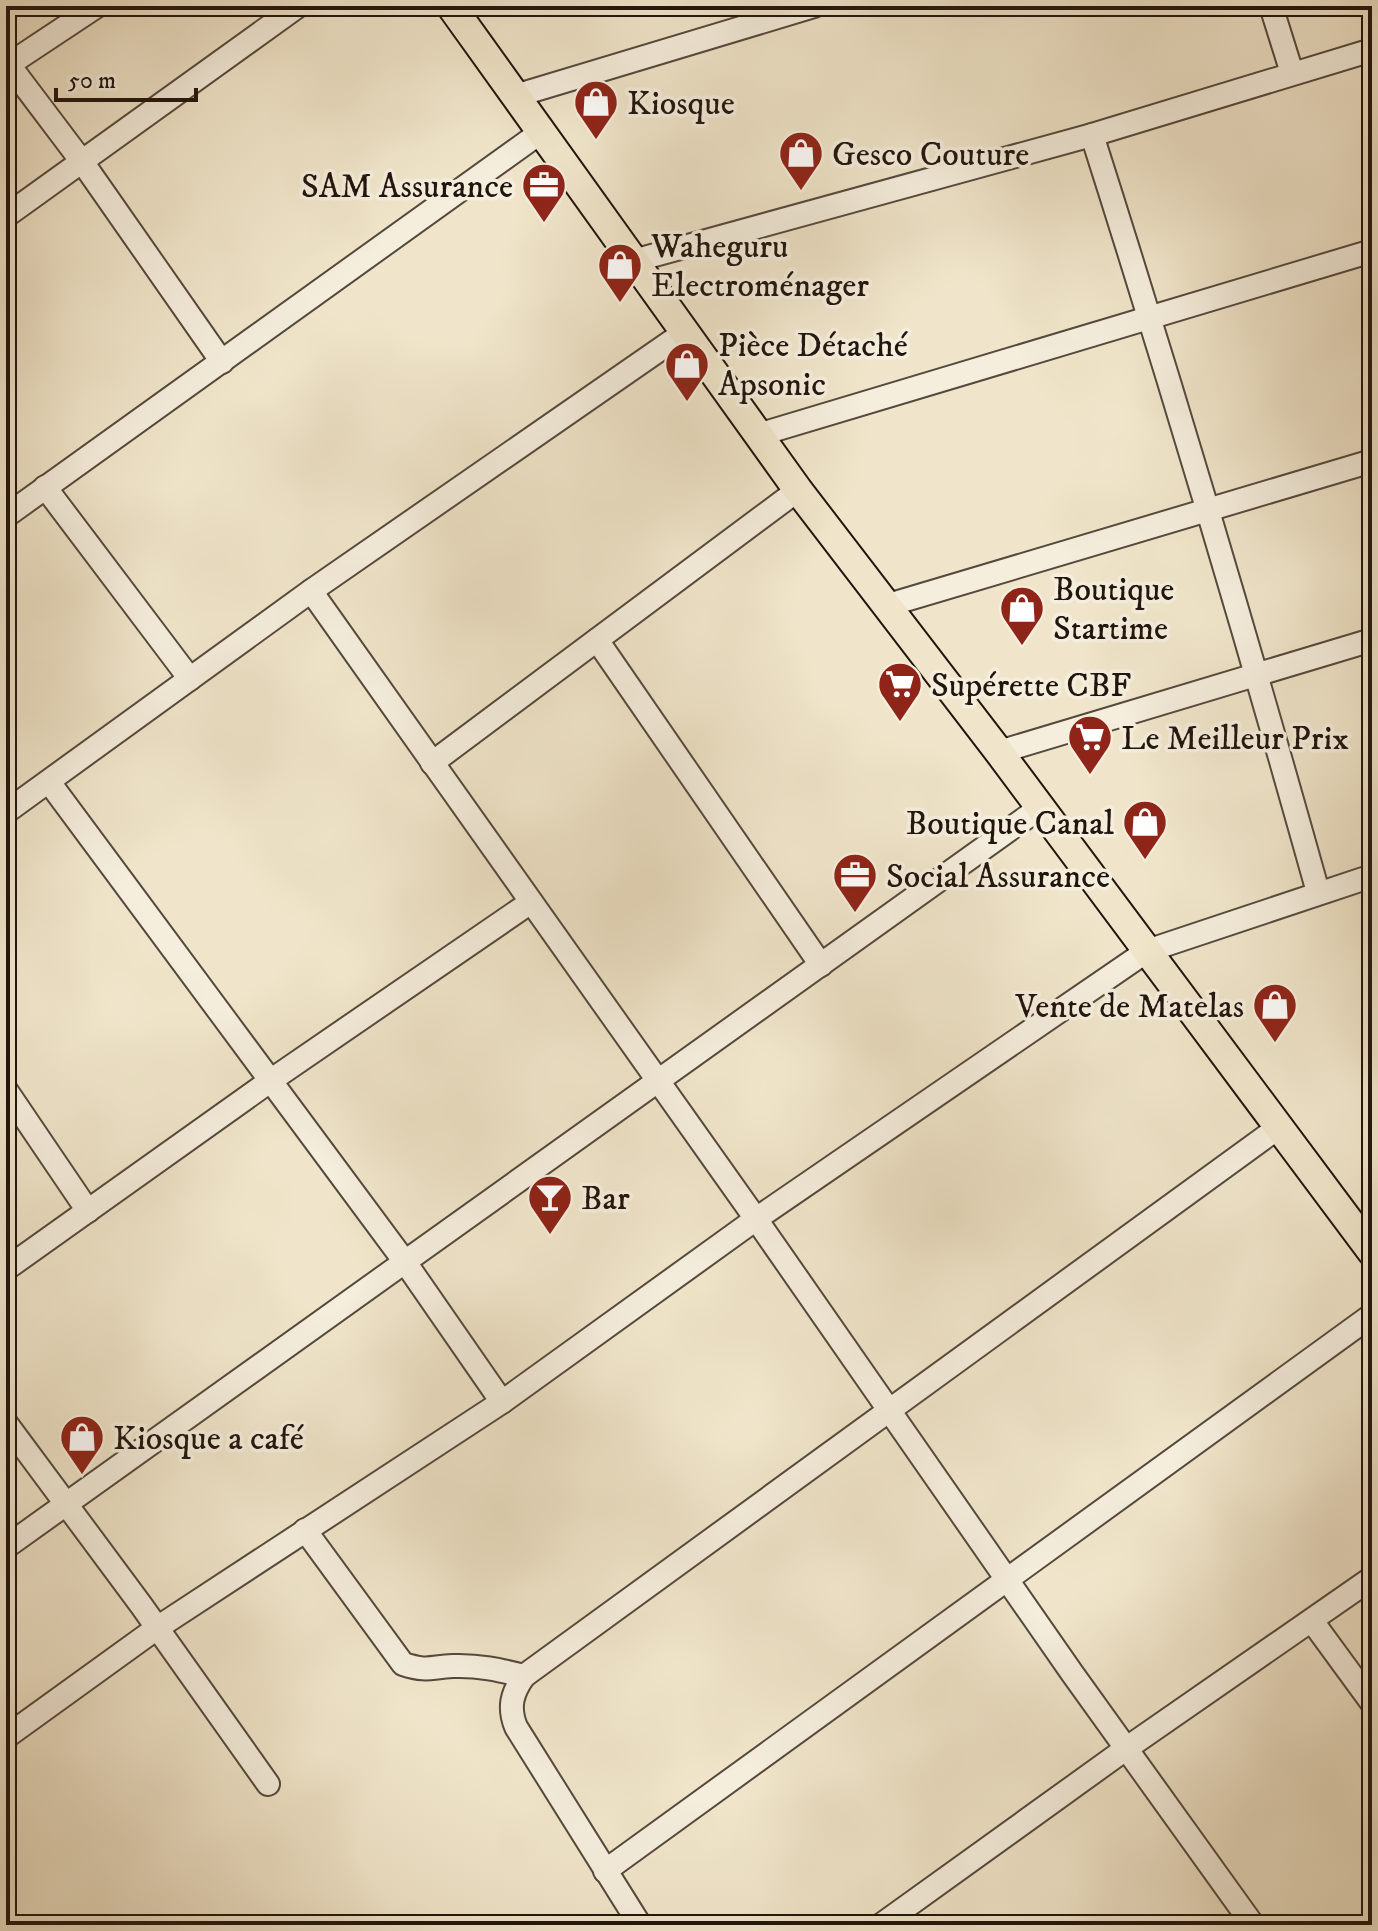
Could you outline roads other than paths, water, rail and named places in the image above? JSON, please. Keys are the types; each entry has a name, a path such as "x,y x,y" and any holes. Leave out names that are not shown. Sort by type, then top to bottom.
{"main road":[{"path":"451,6 798,490 1041,807 1372,1252"}],"street":[{"path":"97,6 7,63 83,163 222,362"},
{"path":"6,216 298,6"},
{"path":"515,96 814,6"},
{"path":"1271,6 1292,73"},
{"path":"633,261 1092,135 1372,50"},
{"path":"6,516 541,132"},
{"path":"1092,135 1257,675 1318,892"},
{"path":"758,435 1372,251"},
{"path":"6,812 311,591 685,332"},
{"path":"885,606 1372,461"},
{"path":"45,487 190,679"},
{"path":"432,763 798,490"},
{"path":"311,591 1253,1925"},
{"path":"597,640 821,965"},
{"path":"999,752 1372,640"},
{"path":"49,782 405,1262 502,1402"},
{"path":"6,1547 1041,807"},
{"path":"6,1737 157,1628 502,1402 756,1219 1147,951 1372,876"},
{"path":"6,1269 270,1081 531,902"},
{"path":"6,1090 88,1211"},
{"path":"640,1925 516,1727 511,1715 511,1703 515,1689 524,1676 1279,1127"},
{"path":"605,1871 1372,1315"},
{"path":"6,1423 268,1784"},
{"path":"305,1530 403,1664 424,1671 451,1666 484,1667 524,1676"},
{"path":"881,1925 1127,1748 1372,1578"},
{"path":"1312,1621 1372,1703"}],"place":[{"name":"Kiosque","path":"596,141"},
{"name":"Gesco Couture","path":"801,192"},
{"name":"SAM Assurance","path":"544,224"},
{"name":"Waheguru Electroménager","path":"620,304"},
{"name":"Pièce Détaché Apsonic","path":"687,403"},
{"name":"Boutique Startime","path":"1022,647"},
{"name":"Supérette CBF","path":"900,723"},
{"name":"Le Meilleur Prix","path":"1090,776"},
{"name":"Boutique Canal","path":"1145,861"},
{"name":"Social Assurance","path":"855,914"},
{"name":"Vente de Matelas","path":"1275,1044"},
{"name":"Bar","path":"550,1236"},
{"name":"Kiosque a café","path":"82,1476"}]}
